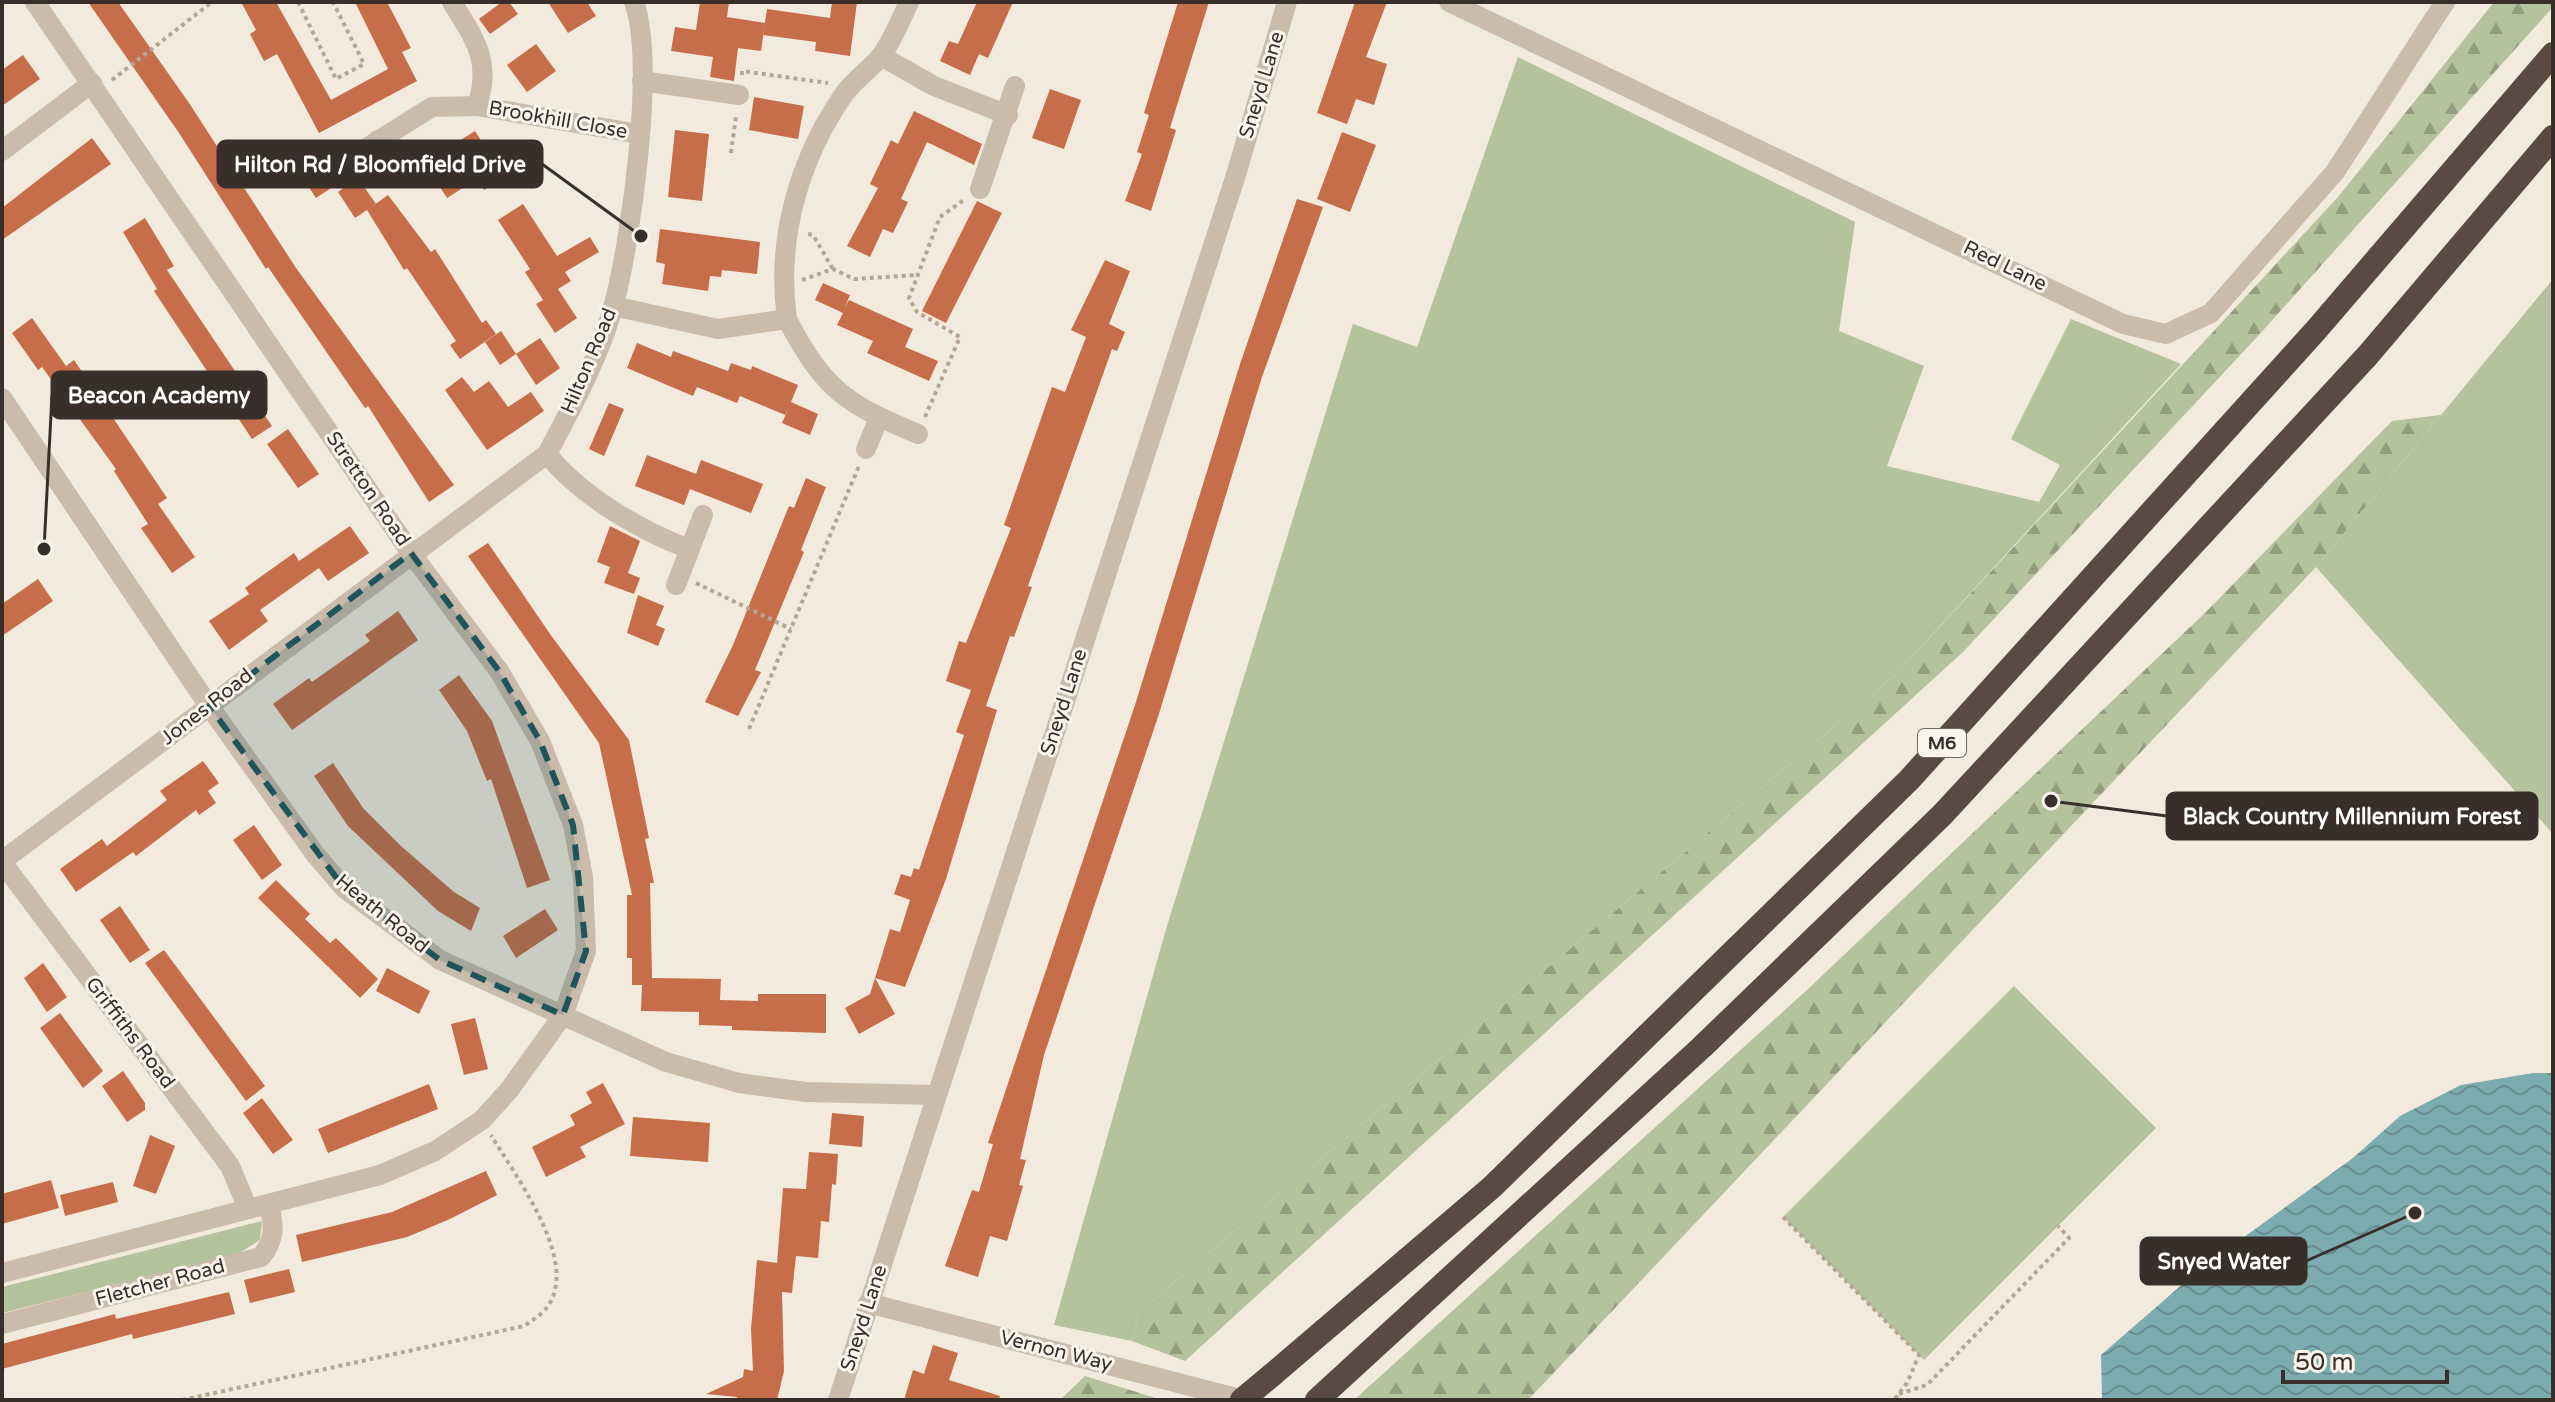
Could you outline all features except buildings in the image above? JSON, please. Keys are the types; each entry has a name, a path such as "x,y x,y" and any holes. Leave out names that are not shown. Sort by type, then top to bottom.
{"highway":[{"name":"M6","path":"1243,1400 1492,1187 1909,780 2317,329 2553,54"},
{"name":"M6","path":"1321,1397 1656,1090 1942,815 2368,355 2553,137"}],"street":[{"name":"Stretton Road","path":"35,2 411,553 499,671 540,741 573,825 583,877 586,951 563,1015"},
{"name":"Brookhill Close","path":"452,2 478,46 482,59 485,73 477,106"},
{"name":"Hilton Road","path":"411,553 547,454 572,406 613,306 629,229 639,134 643,60 634,2"},
{"path":"909,2 881,56 851,85 806,166 787,229 783,287 787,319 819,373 857,408 918,434"},
{"name":"Sneyd Lane","path":"838,1400 1235,178 1287,2"},
{"name":"Red Lane","path":"1449,2 2123,324 2166,334 2211,313 2239,278 2280,238 2335,172 2445,2"},
{"path":"881,56 934,86 1008,115"},
{"path":"642,81 739,95"},
{"path":"980,189 1008,115 1015,86"},
{"path":"2,151 95,87"},
{"name":"Brookhill Close","path":"336,167 432,107 477,106 639,134"},
{"path":"378,140 402,174"},
{"path":"613,306 718,329 787,319"},
{"name":"Heath Road","path":"2,398 209,706 315,854 344,888 440,960 666,1062 739,1083 806,1092 936,1095"},
{"path":"866,449 879,418"},
{"path":"547,454 562,473 597,498 660,538 689,549"},
{"path":"678,580 703,515"},
{"name":"Jones Road","path":"2,862 411,553"},
{"name":"Griffiths Road","path":"2,862 230,1166 248,1209"},
{"path":"2,1273 380,1175 411,1164 482,1120 510,1089 563,1015"},
{"name":"Fletcher Road","path":"2,1324 261,1257 272,1245 274,1229 269,1204"},
{"name":"Vernon Way","path":"868,1303 1243,1400"}],"path":[{"path":"95,87 212,2"},
{"path":"298,2 336,79 364,64 333,2"},
{"path":"731,153 742,71 851,85"},
{"path":"918,434 960,337 917,312 909,298 940,217 980,189"},
{"path":"787,229 813,235 833,269 854,279 916,275"},
{"path":"783,287 833,269"},
{"path":"749,729 866,449"},
{"path":"678,580 791,629"},
{"path":"182,1400 524,1326 541,1314 552,1299 554,1254 543,1224 482,1120"},
{"path":"1783,1217 1919,1355 1894,1400"},
{"path":"1899,1394 1927,1385 2069,1238 2058,1226"}],"highlighted area":[{"path":"411,553 499,671 540,741 573,825 586,951 563,1015 440,960 344,888 209,706"}],"green space":[{"path":"2494,2 2553,2 2553,7 2258,336 1963,652 1185,1361 1132,1341 1139,1312 1894,676 2338,197"},
{"path":"1518,57 1855,222 1839,331 1924,366 1887,466 2039,502 2060,465 2011,439 2071,319 2181,364 1894,676 1139,1312 1132,1341 1054,1325 1167,926 1353,324 1417,347"},
{"path":"2553,279 2553,834 2316,567"},
{"path":"2441,415 2316,567 1528,1400 1354,1400 1808,989 2206,612 2392,421"},
{"path":"2014,986 2156,1128 1924,1360 1783,1217"},
{"path":"262,1221 260,1240 238,1254 2,1313 2,1287"},
{"path":"1085,1376 1162,1400 1060,1400"}],"water":[{"path":"2533,1073 2553,1073 2553,1400 2102,1400 2101,1355 2200,1269 2353,1158 2400,1116 2461,1085"}],"place":[{"name":"Hilton Rd / Bloomfield Drive","path":"641,236"},
{"name":"Beacon Academy","path":"44,549"},
{"name":"Black Country Millennium Forest","path":"2051,801"},
{"name":"Snyed Water","path":"2415,1213"}]}
